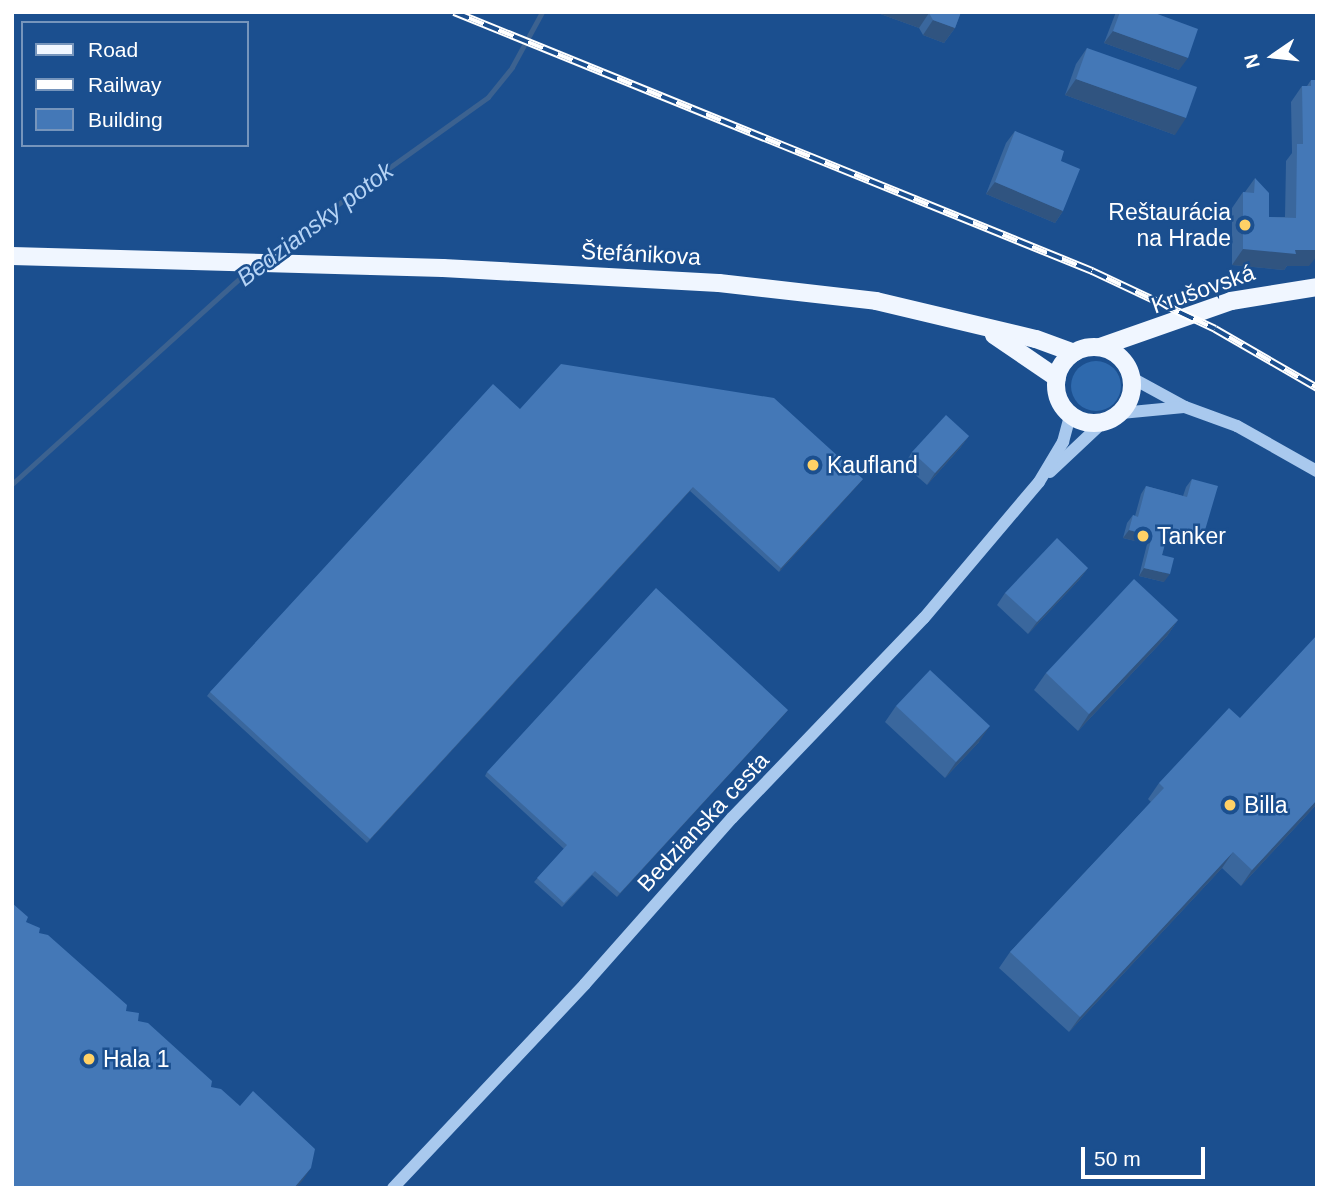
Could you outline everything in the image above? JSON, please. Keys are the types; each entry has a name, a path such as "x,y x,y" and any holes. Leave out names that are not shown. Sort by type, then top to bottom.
{"main road":[{"name":"Štefánikova","path":"12,256 290,263 719,283 876,301 985,330"},
{"name":"Krušovská","path":"1100,348 1146,334 1231,301 1317,286"},
{"path":"985,330 1036,339 1074,353 1100,348 1129,371 1130,400 1121,413 1102,423 1083,422 1070,415 1059,398 1057,379 1074,353"},
{"path":"985,330 1057,379"},
{"name":"Krušovská","path":"1129,371 1146,334"}],"street":[{"path":"1129,371 1185,407 1237,426 1317,471"},
{"path":"1121,413 1185,407"},
{"name":"Bedzianska cesta","path":"1039,482 1063,442 1070,415"},
{"name":"Bedzianska cesta","path":"393,1188 585,984 732,818 897,649 1039,482 1102,423"}],"shaded area":[{"path":"1096,361 1113,369 1121,386 1113,403 1096,411 1079,403 1071,386 1079,369"}],"building":[{"path":"927,12 961,12 955,28 933,20"},
{"path":"1120,12 1152,12 1198,29 1188,58 1113,31"},
{"path":"1087,48 1197,87 1186,118 1076,79"},
{"path":"1311,80 1317,80 1317,250 1295,250 1296,254 1243,249 1243,192 1254,193 1255,178 1269,193 1269,217 1296,218 1297,144 1303,144 1302,86 1311,86"},
{"path":"1015,131 1064,151 1061,161 1080,169 1063,211 995,182"},
{"path":"561,364 774,398 863,479 781,568 693,487 370,839 210,692 493,384 520,409"},
{"path":"946,415 969,436 935,473 912,452"},
{"path":"1192,479 1218,486 1203,537 1169,528 1162,555 1174,558 1170,574 1144,568 1152,536 1129,530 1133,515 1138,517 1146,486 1187,497"},
{"path":"1057,538 1088,568 1037,622 1005,593"},
{"path":"1134,579 1178,620 1089,714 1046,673"},
{"path":"656,588 788,710 620,893 595,871 564,903 537,878 567,845 487,772"},
{"path":"1317,635 1317,800 1252,870 1233,852 1080,1017 1010,952 1164,788 1159,783 1229,708 1240,718"},
{"path":"930,670 990,726 956,762 896,706"},
{"name":"Hala 1","path":"12,903 28,917 26,922 40,928 39,933 48,935 127,1005 126,1011 139,1013 138,1021 148,1023 212,1081 211,1087 221,1089 240,1106 253,1091 315,1149 311,1168 294,1188 12,1188"}],"waterway":[{"name":"Bedziansky potok","path":"264,257 488,97 512,67 542,12"},
{"name":"Bedziansky potok","path":"12,484 251,268"}],"railway":[{"path":"454,12 1092,271 1215,329 1317,388"}],"place":[{"name":"Reštaurácia na Hrade","path":"1245,225"},
{"name":"Kaufland","path":"813,465"},
{"name":"Tanker","path":"1143,536"},
{"name":"Billa","path":"1230,805"},
{"name":"Hala 1","path":"89,1059"}]}
